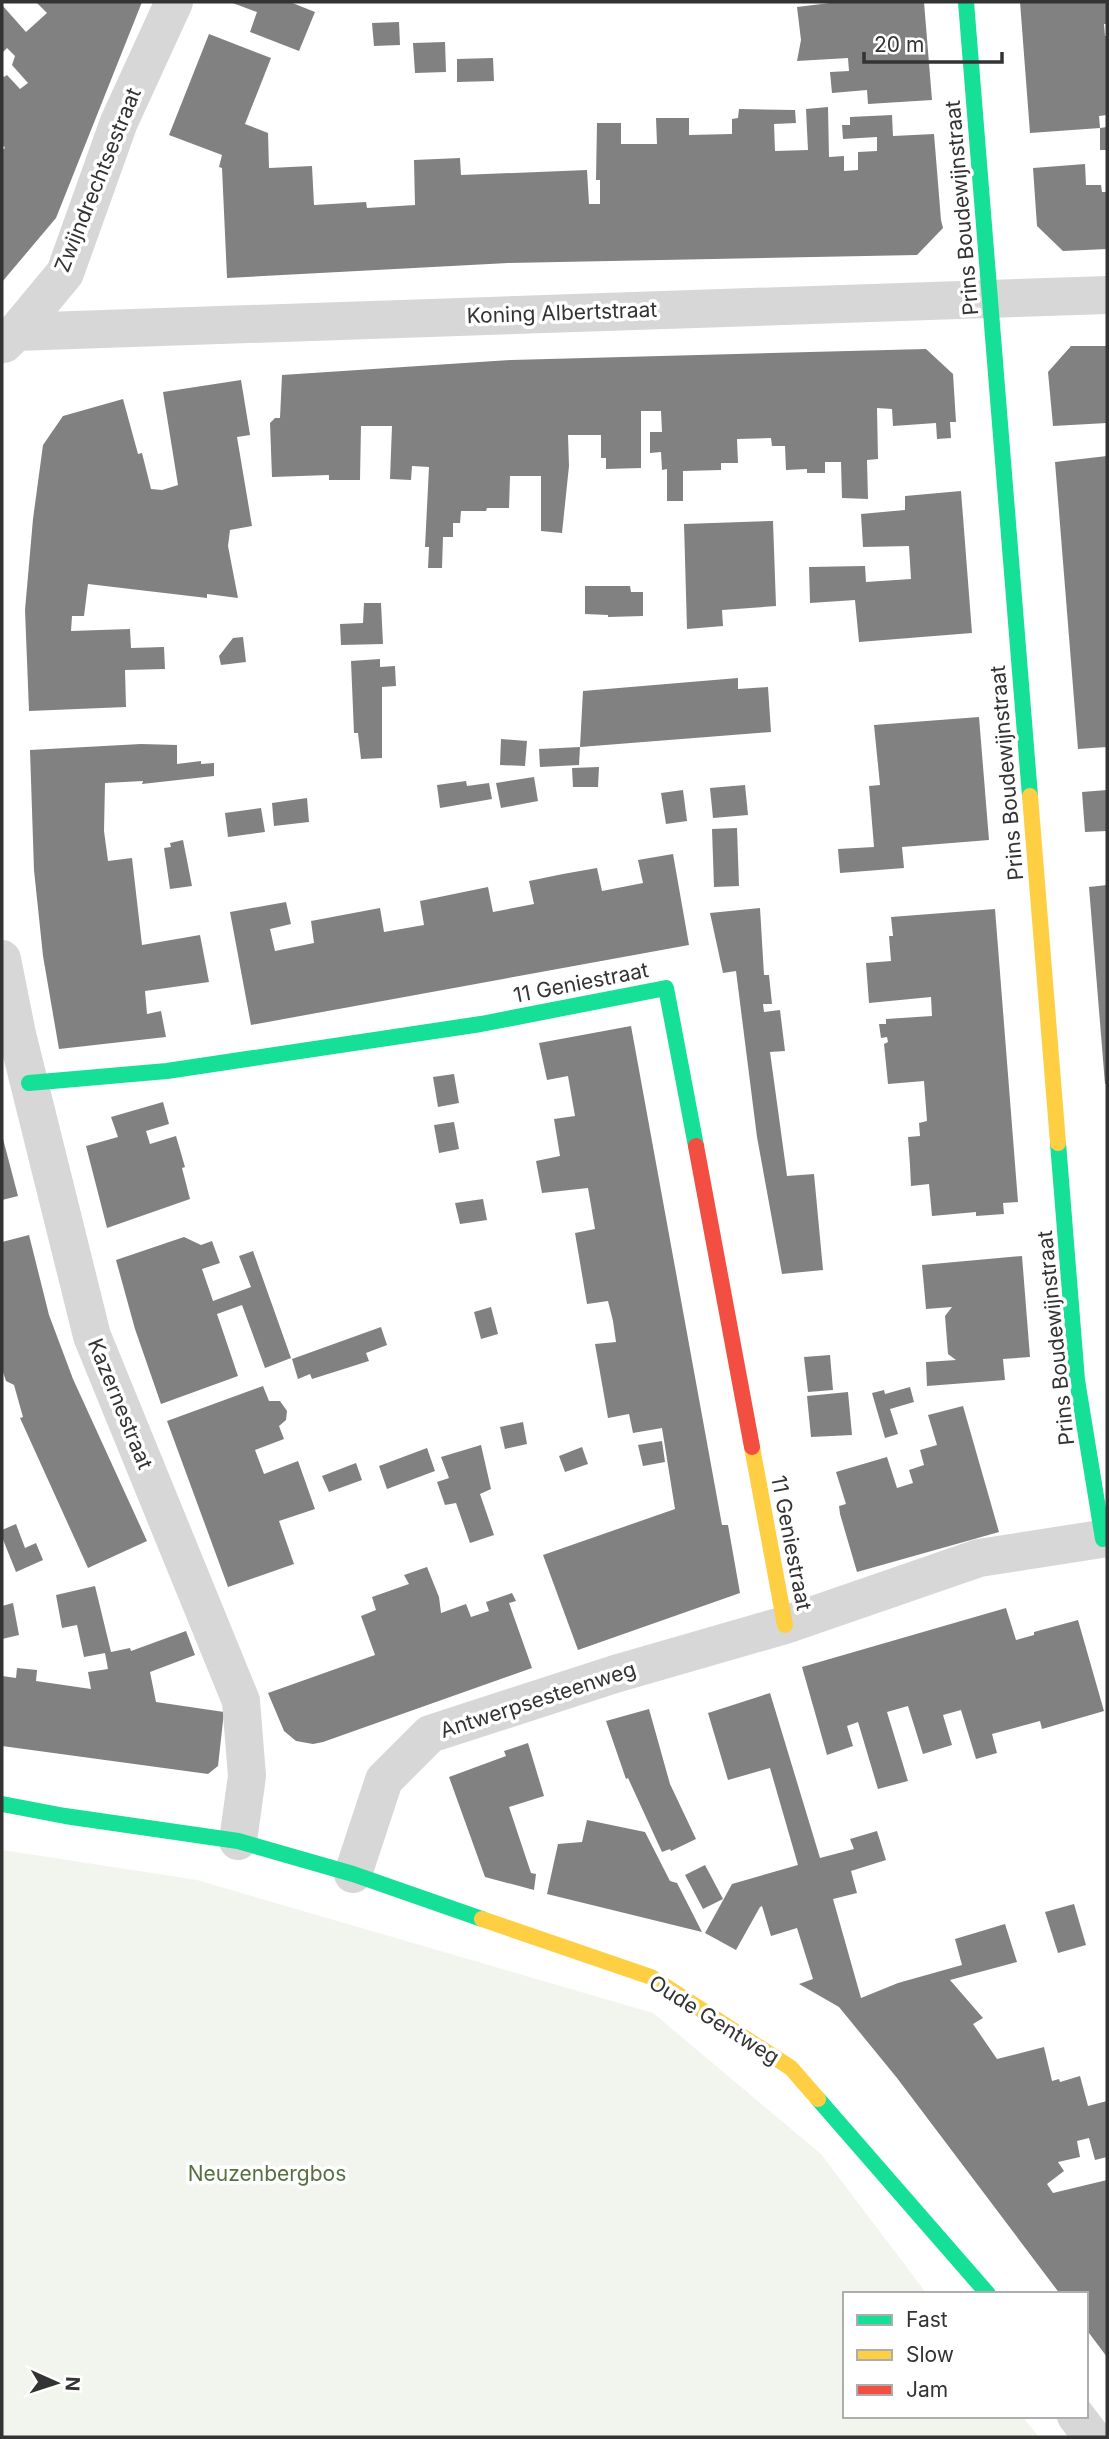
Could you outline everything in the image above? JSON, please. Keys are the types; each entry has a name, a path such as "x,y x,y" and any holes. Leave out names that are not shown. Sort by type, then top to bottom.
{"street":[{"name":"Zwijndrechtsestraat","path":"9,339 65,273 118,122 174,2"},
{"name":"Prins Boudewijnstraat","path":"966,2 1077,1380 1105,1538"},
{"name":"Koning Albertstraat","path":"9,339 1107,295"},
{"name":"Kazernestraat","path":"2,959 9,1036 29,1083 92,1336 242,1701 247,1776 238,1841"},
{"name":"11 Geniestraat","path":"29,1083 194,1067 481,1024 666,988 785,1625"},
{"name":"Antwerpsesteenweg","path":"353,1874 384,1780 430,1734 615,1674 785,1625 979,1558 1105,1538"},
{"path":"2,1804 238,1841 353,1874"},
{"name":"Oude Gentweg","path":"353,1874 651,1977 791,2068 986,2292"},
{"path":"1077,2418 1091,2437"}],"green space":[{"name":"Neuzenbergbos","path":"2,1850 197,1880 653,2013 821,2154 925,2292 843,2292 843,2418 1024,2418 1039,2437 2,2437"}],"building":[{"path":"36,2 142,2 56,218 2,282 2,150 5,148 2,144 2,75 7,75 20,89 28,83 12,65 15,56 7,48 2,53 2,5 26,32 47,13"},
{"path":"230,2 290,2 315,12 299,51 250,32 257,12"},
{"path":"838,2 924,2 932,100 868,104 867,90 832,93 830,72 849,71 848,58 797,61 801,40 797,7"},
{"path":"1020,2 1107,2 1107,24 1104,24 1107,36 1107,115 1099,116 1100,128 1030,133"},
{"path":"399,22 400,45 374,46 372,23"},
{"path":"209,34 271,58 245,124 268,133 269,168 312,166 314,205 366,202 367,208 415,205 414,160 460,158 461,175 587,170 589,204 600,204 600,180 596,180 597,123 621,123 621,144 657,144 656,118 689,118 689,135 732,134 732,119 738,118 739,109 795,110 796,123 774,124 775,151 808,150 806,109 828,107 829,157 844,156 844,171 858,170 858,152 877,151 877,137 843,139 842,125 850,125 850,117 892,115 893,136 934,134 943,228 917,255 508,263 227,278 222,168 219,167 222,155 169,135"},
{"path":"445,42 446,72 415,73 413,43"},
{"path":"493,58 494,81 457,82 457,59"},
{"path":"1107,127 1107,150 1100,150 1100,128"},
{"path":"1085,164 1086,185 1101,185 1102,192 1107,192 1107,249 1063,251 1037,226 1033,168"},
{"path":"1071,346 1107,346 1107,423 1053,426 1048,372"},
{"path":"926,349 953,374 956,422 950,422 951,438 937,439 936,423 893,426 892,409 877,408 878,459 867,460 868,499 842,498 841,462 825,462 825,473 807,473 807,469 786,470 785,446 772,446 771,438 737,439 738,463 721,463 721,470 683,471 683,501 667,501 667,469 662,470 661,452 650,453 650,432 662,432 661,411 641,411 641,468 606,469 606,458 601,458 601,435 568,435 569,466 562,533 541,531 541,476 510,476 509,508 461,511 460,523 453,523 453,537 443,537 442,568 428,568 429,547 425,547 429,467 412,466 411,480 390,479 392,426 361,426 360,480 329,480 329,475 272,477 270,423 275,418 280,418 282,375 511,360"},
{"path":"241,380 250,435 237,437 252,526 230,530 228,546 238,598 207,594 207,598 88,584 84,616 72,616 71,631 130,629 131,648 164,647 165,669 125,670 126,707 29,711 25,610 43,445 63,416 123,399 138,454 142,453 151,489 162,490 178,485 163,392"},
{"path":"1107,456 1107,747 1078,749 1055,462"},
{"path":"961,491 972,633 859,642 855,600 810,603 809,567 865,566 866,582 911,579 909,546 863,547 861,514 905,510 905,496"},
{"path":"773,521 776,606 722,610 723,626 687,629 684,524"},
{"path":"585,586 630,586 631,592 643,592 643,616 608,617 585,614"},
{"path":"364,603 381,603 383,644 341,645 340,624 363,623"},
{"path":"243,637 246,662 221,665 219,656 233,638"},
{"path":"380,659 380,667 395,666 396,686 382,687 382,758 361,759 358,733 354,733 351,661"},
{"path":"738,678 738,689 768,687 771,732 580,747 583,691"},
{"path":"979,717 989,840 902,847 904,868 840,873 838,849 874,847 869,786 880,785 874,725"},
{"path":"501,739 527,741 525,766 500,765"},
{"path":"141,744 177,745 177,764 201,761 201,764 214,763 214,776 142,784 143,781 105,783 104,831 108,861 132,858 142,945 200,935 209,982 145,991 147,1014 161,1011 166,1037 59,1049 43,956 34,870 30,750"},
{"path":"580,747 579,765 540,767 539,749"},
{"path":"599,767 598,787 573,787 572,768"},
{"path":"534,777 538,801 501,808 496,783"},
{"path":"466,781 467,786 489,783 492,799 440,808 437,785"},
{"path":"745,785 748,815 713,818 710,788"},
{"path":"683,790 687,821 666,824 661,793"},
{"path":"1107,790 1107,831 1085,832 1082,792"},
{"path":"307,798 309,822 274,826 272,803"},
{"path":"261,808 265,832 228,837 225,813"},
{"path":"737,828 739,886 714,887 712,829"},
{"path":"183,840 192,886 170,889 164,848 171,847 170,843"},
{"path":"673,854 689,945 251,1025 230,912 286,902 291,924 270,929 275,951 314,943 311,921 380,908 384,932 424,925 420,901 488,887 493,912 534,904 529,881 563,874 597,868 602,891 643,883 638,860"},
{"path":"1107,885 1107,1084 1105,1084 1089,887"},
{"path":"760,908 764,975 769,975 772,1004 763,1004 764,1012 780,1010 785,1051 770,1052 787,1176 814,1174 823,1270 782,1274 757,1137 736,971 723,973 710,913"},
{"path":"995,909 1018,1202 1003,1203 1004,1214 976,1216 976,1212 932,1216 929,1184 911,1186 908,1137 920,1136 919,1123 927,1121 924,1081 888,1084 884,1044 888,1042 887,1037 881,1038 879,1024 886,1024 886,1019 932,1016 931,997 869,1003 866,963 891,961 891,917"},
{"path":"631,1026 722,1525 728,1525 740,1593 578,1650 543,1555 675,1509 662,1428 633,1433 629,1414 608,1418 595,1344 616,1342 613,1321 608,1301 587,1304 575,1233 595,1229 588,1188 542,1193 536,1161 560,1156 554,1119 575,1116 568,1076 547,1080 539,1043"},
{"path":"454,1074 459,1103 438,1107 433,1077"},
{"path":"163,1102 169,1124 146,1131 150,1144 176,1136 190,1199 107,1228 86,1146 118,1137 111,1117"},
{"path":"454,1122 459,1149 439,1153 434,1125"},
{"path":"2,1135 18,1196 2,1200"},
{"path":"483,1199 487,1220 460,1224 455,1203"},
{"path":"29,1235 49,1315 73,1379 147,1541 88,1568 20,1418 23,1417 14,1385 6,1381 2,1369 2,1242"},
{"path":"184,1237 201,1245 212,1241 220,1263 202,1269 213,1301 251,1287 239,1256 253,1251 291,1358 265,1368 242,1305 217,1314 238,1376 161,1404 135,1329 116,1260"},
{"path":"1022,1256 1030,1357 1003,1359 1005,1380 927,1386 926,1362 956,1360 948,1354 945,1316 952,1307 926,1309 922,1265"},
{"path":"491,1307 498,1334 481,1339 474,1312"},
{"path":"381,1327 387,1345 366,1353 369,1361 312,1379 310,1374 298,1379 292,1359"},
{"path":"830,1355 833,1390 808,1392 804,1357"},
{"path":"263,1386 269,1401 280,1401 287,1411 286,1420 279,1426 284,1439 255,1450 264,1474 298,1461 315,1509 279,1521 294,1564 228,1587 167,1421"},
{"path":"910,1387 914,1402 890,1409 898,1434 885,1438 872,1393 884,1390 885,1394"},
{"path":"848,1392 852,1435 811,1437 807,1396"},
{"path":"963,1406 999,1532 857,1572 840,1514 839,1506 846,1504 836,1472 887,1457 897,1488 913,1483 909,1470 924,1465 920,1450 937,1445 928,1415"},
{"path":"523,1422 527,1444 505,1449 500,1427"},
{"path":"662,1441 665,1462 643,1466 638,1445"},
{"path":"481,1445 491,1489 480,1494 494,1535 470,1543 456,1503 445,1505 437,1482 449,1478 441,1457"},
{"path":"582,1447 588,1464 565,1472 559,1456"},
{"path":"427,1448 435,1471 387,1489 379,1466"},
{"path":"356,1463 362,1480 329,1492 322,1476"},
{"path":"16,1524 25,1548 36,1543 43,1560 16,1572 2,1537 2,1530"},
{"path":"427,1567 439,1597 441,1613 466,1604 471,1617 489,1611 486,1602 512,1593 516,1601 509,1603 532,1668 323,1742 313,1744 296,1741 284,1731 268,1693 375,1655 361,1616 376,1610 372,1597 409,1584 404,1575"},
{"path":"95,1586 111,1652 130,1648 131,1651 186,1631 195,1655 150,1672 156,1702 224,1712 218,1766 208,1774 2,1746 2,1676 16,1678 17,1668 37,1670 36,1681 91,1689 88,1672 108,1669 105,1653 84,1657 77,1625 62,1628 56,1595"},
{"path":"13,1603 19,1635 2,1639 2,1606"},
{"path":"1006,1608 1016,1640 1078,1620 1104,1711 1042,1729 1040,1721 992,1734 997,1753 976,1759 961,1710 943,1715 952,1745 923,1754 908,1706 887,1712 908,1781 878,1789 858,1722 847,1726 853,1746 827,1755 802,1667"},
{"path":"770,1693 820,1858 854,1849 850,1839 877,1831 886,1860 851,1871 857,1893 833,1899 861,1998 898,1983 962,1965 955,1939 1005,1924 1017,1962 950,1980 983,2018 973,2024 997,2059 1044,2047 1052,2081 1059,2079 1060,2082 1080,2076 1088,2106 1107,2101 1107,2157 1095,2160 1089,2138 1077,2141 1080,2157 1058,2162 1064,2171 1047,2184 1053,2193 1107,2180 1107,2357 1088,2332 1088,2292 1058,2292 897,2078 839,2007 799,1984 813,1979 797,1928 771,1936 762,1906 736,1950 705,1933 732,1884 798,1865 770,1768 728,1780 708,1713"},
{"path":"649,1709 670,1784 696,1839 671,1851 662,1852 628,1778 626,1779 606,1721"},
{"path":"528,1743 544,1796 509,1807 531,1873 536,1874 534,1890 485,1877 449,1777 506,1756 504,1751"},
{"path":"587,1820 645,1832 670,1881 677,1883 702,1932 547,1894 558,1844 582,1842"},
{"path":"705,1865 723,1899 703,1909 685,1875"},
{"path":"1074,1904 1086,1945 1058,1953 1045,1912"}],"traffic: fast":[{"path":"966,2 1030,796"},
{"path":"29,1083 167,1071 481,1024 666,988 696,1146"},
{"path":"1058,1143 1077,1380 1103,1539"},
{"path":"2,1804 238,1841 353,1874 482,1919"},
{"path":"818,2099 986,2292"}],"traffic: slow":[{"path":"1030,796 1058,1143"},
{"path":"752,1447 785,1625"},
{"path":"482,1919 651,1977 791,2068 818,2099"}],"traffic: jam":[{"path":"696,1146 752,1447"}]}
